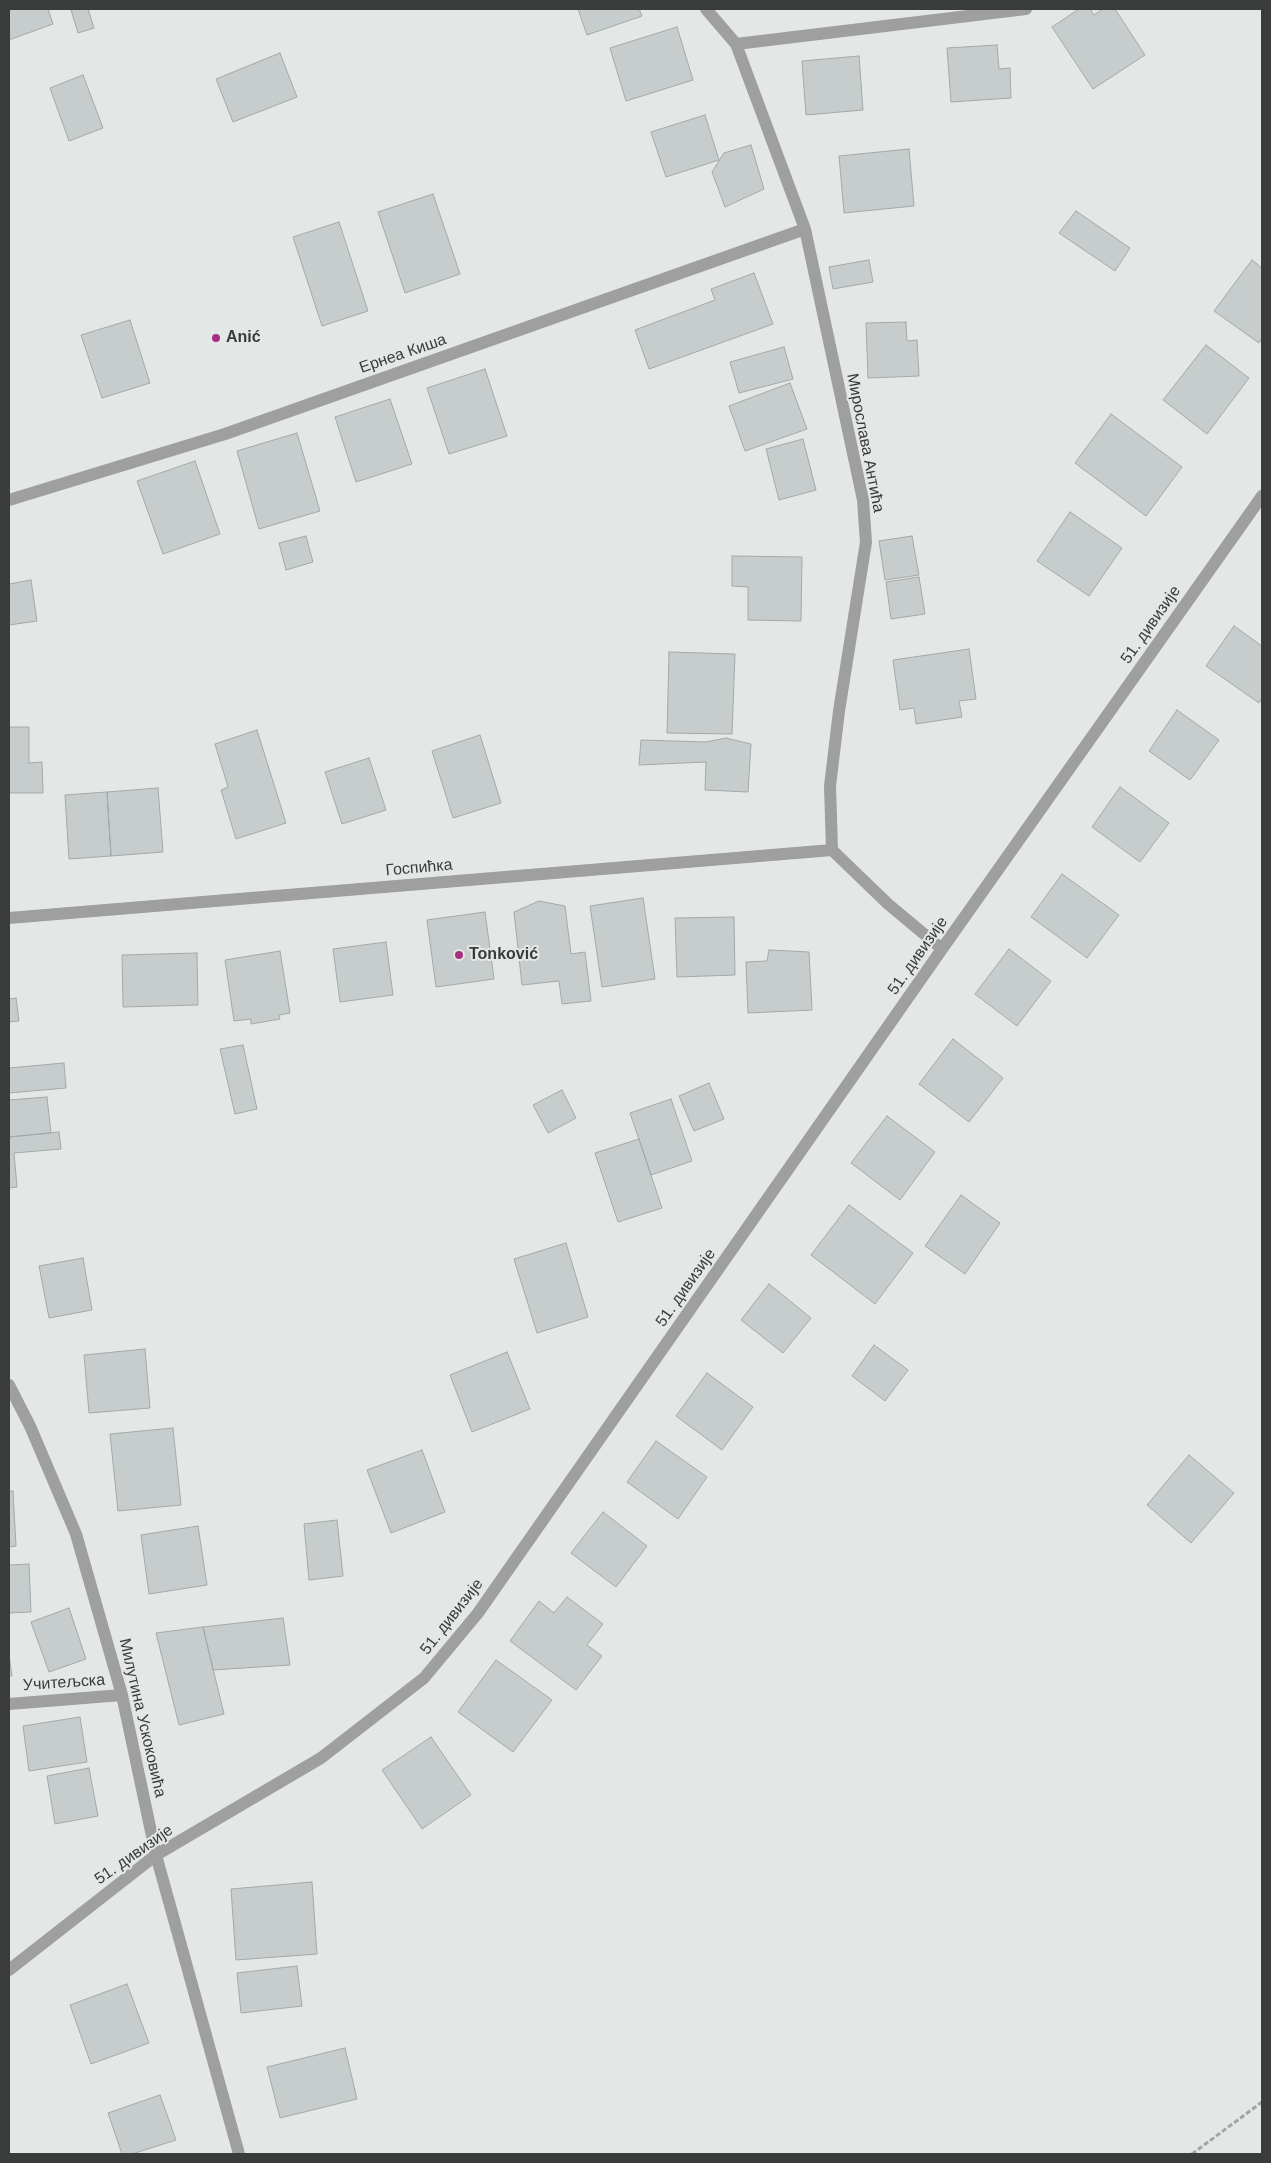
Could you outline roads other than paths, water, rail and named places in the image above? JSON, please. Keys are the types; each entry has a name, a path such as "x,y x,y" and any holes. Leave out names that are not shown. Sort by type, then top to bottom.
{"street":[{"name":"Мирослава Антића","path":"706,9 736,44 805,229 863,500 866,542 839,711 832,776 832,850"},
{"path":"736,44 1026,9"},
{"name":"Ернеа Киша","path":"9,500 225,434 805,229"},
{"name":"51. дивизије","path":"9,1970 156,1855 321,1758 424,1678 478,1614 942,949 1262,496"},
{"path":"832,850 888,904 942,949"},
{"name":"Госпићка","path":"9,918 832,850"},
{"name":"Милутина Ускоковића","path":"9,1385 30,1426 76,1534 122,1695 156,1855 239,2154"},
{"name":"Учитељска","path":"9,1704 122,1695"}],"place":[{"name":"Anić","path":"216,338"},
{"name":"Tonković","path":"459,955"}]}
